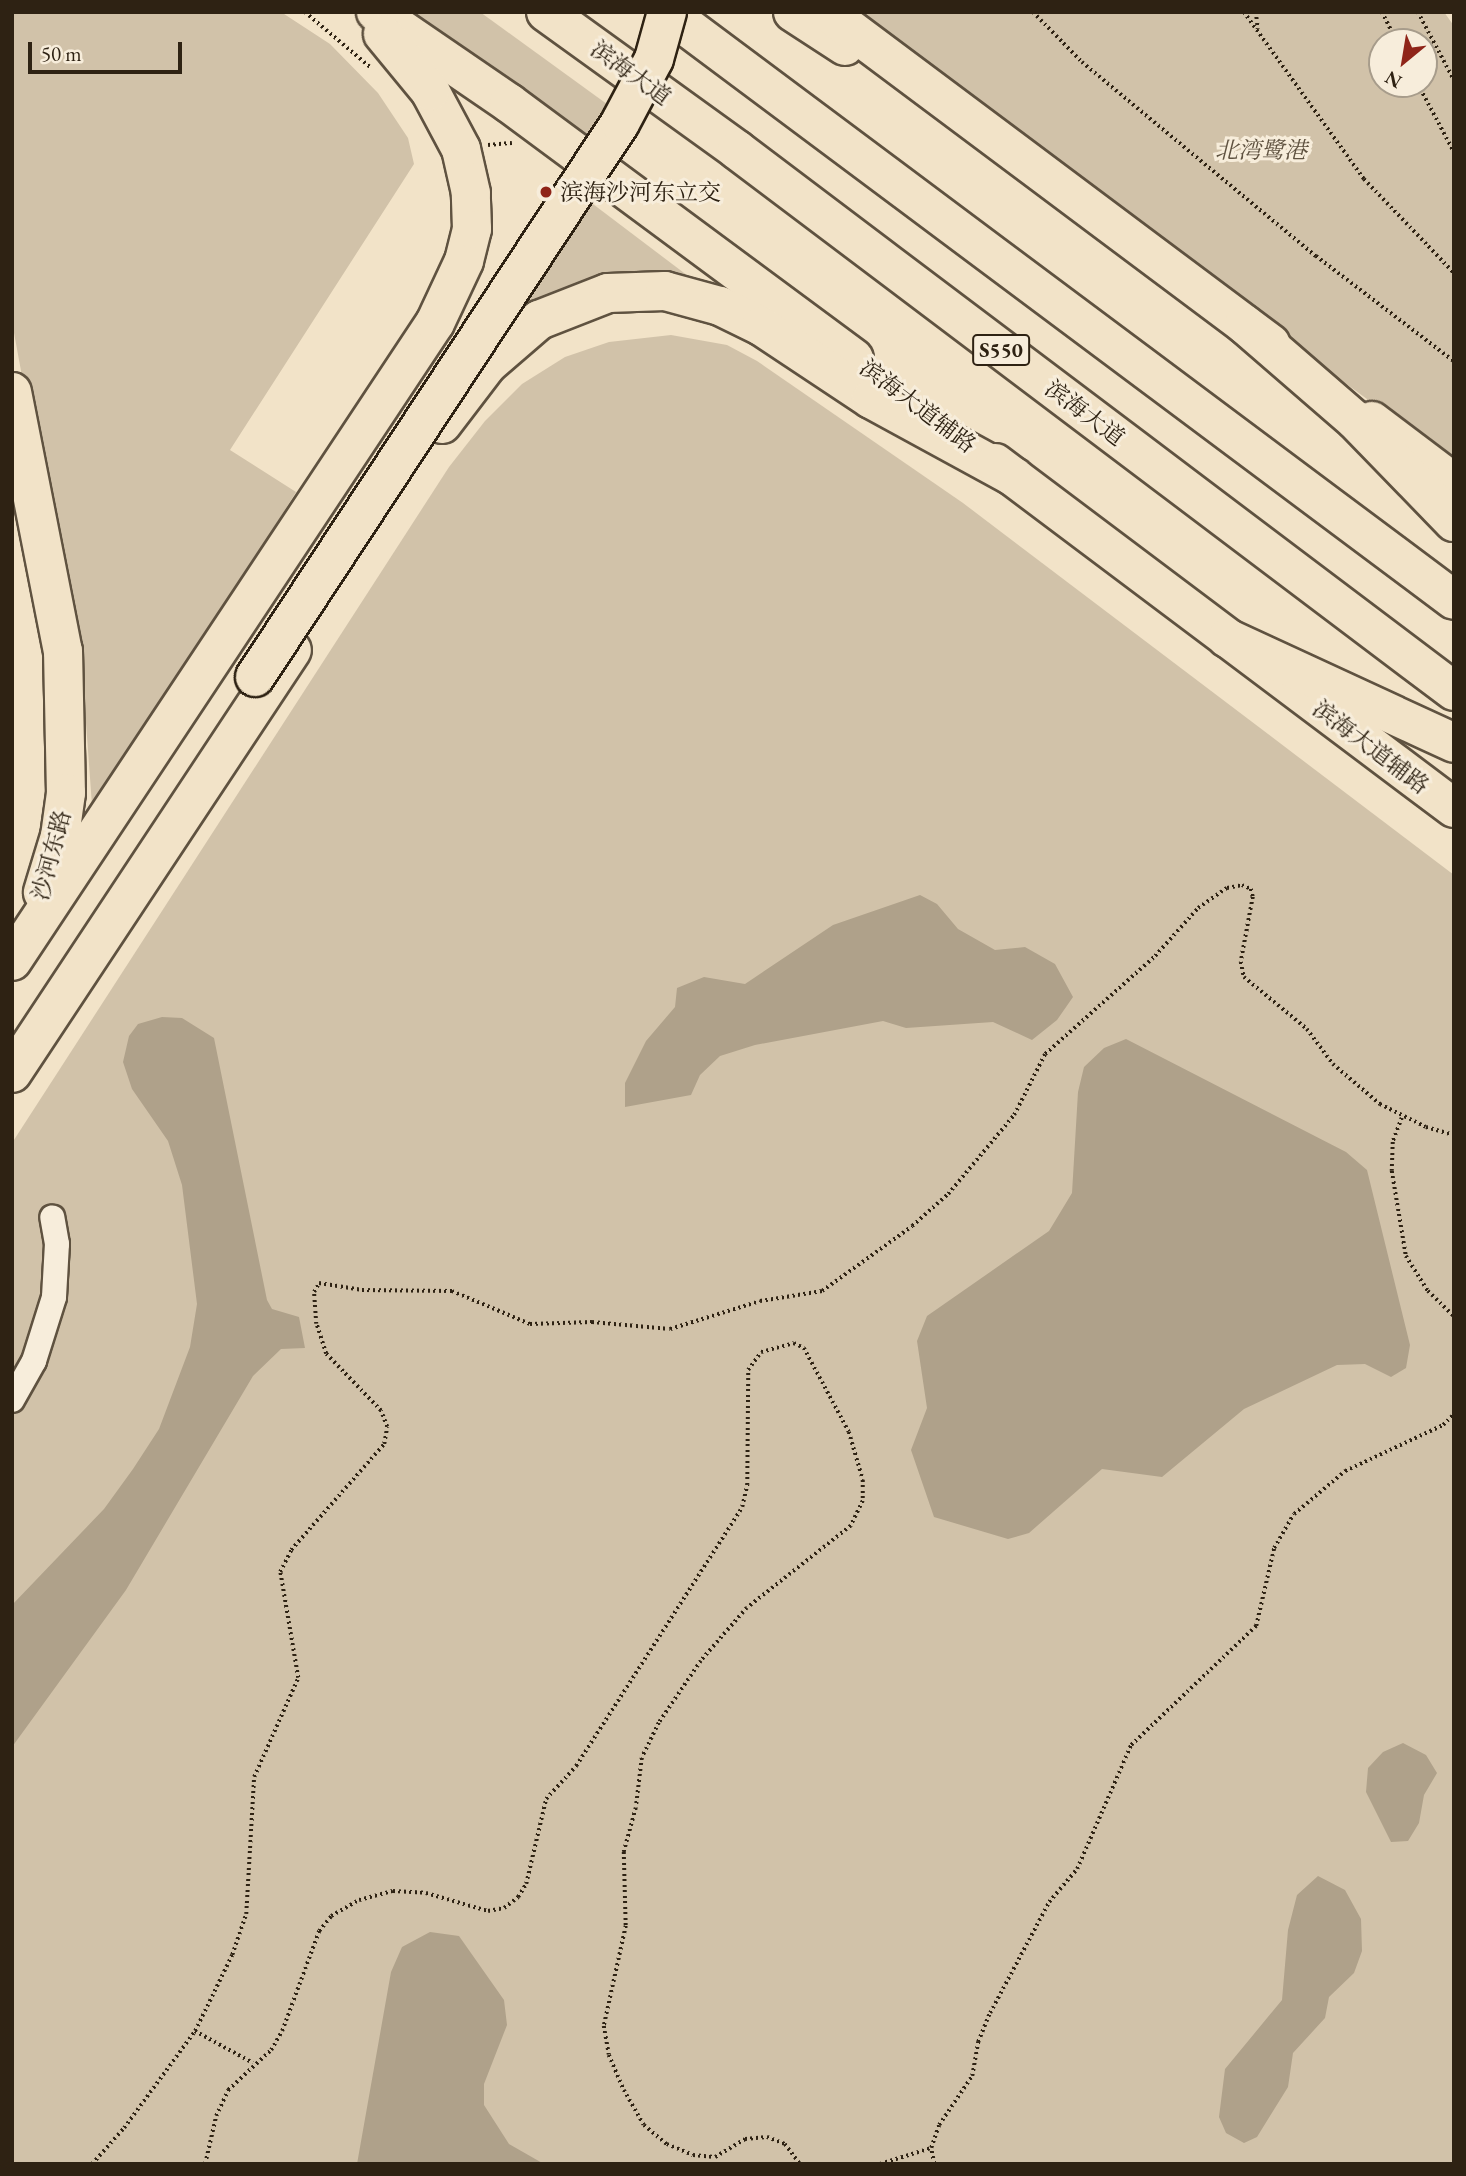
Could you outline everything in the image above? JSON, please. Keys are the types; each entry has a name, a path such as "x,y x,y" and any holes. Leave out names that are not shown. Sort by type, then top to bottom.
{"main road":[{"path":"12,959 435,323 464,261 472,229 471,193 461,149 410,62 361,12"},
{"name":"滨海大道辅路","path":"376,12 509,103 1014,477 1454,808"},
{"name":"滨海大道","path":"546,12 748,159 1454,691"},
{"path":"72,982 134,868 255,677 620,123 654,59 667,12 1454,600"},
{"path":"793,12 984,131"},
{"path":"827,12 1454,483"},
{"path":"12,1073 462,396 513,339 538,320 608,293 665,291 696,297 761,326 871,399 1014,477"},
{"path":"1244,324 1355,419 1454,522"},
{"path":"12,391 63,650 67,748"},
{"path":"12,508 67,748"},
{"path":"1227,638 1454,743"},
{"name":"沙河东路","path":"12,959 52,869 66,793 67,748"}],"street":[{"path":"12,1400 34,1361 54,1297 57,1244 52,1217"}],"path":[{"path":"305,12 377,74"},
{"path":"1033,12 1082,62 1306,248 1454,361"},
{"path":"1244,12 1364,179 1454,273"},
{"path":"1256,12 1258,31"},
{"path":"1382,12 1390,28"},
{"path":"1418,12 1454,80"},
{"path":"1425,98 1454,152"},
{"path":"92,2164 132,2118 195,2031 232,1955 246,1914 254,1777 298,1678 280,1572 291,1550 384,1444 387,1427 381,1411 326,1354 317,1324 314,1292 319,1283 362,1290 452,1291 530,1324 593,1322 670,1329 760,1301 822,1291 912,1226 948,1194 1014,1115 1045,1054 1146,965 1198,908 1227,888 1242,885 1251,889 1253,897 1241,962 1244,977 1307,1029 1333,1064 1402,1117 1454,1135"},
{"path":"1402,1117 1393,1142 1392,1171 1406,1255 1428,1291 1454,1316"},
{"path":"205,2164 216,2116 228,2090 253,2063 271,2050 282,2031 319,1931 331,1916 359,1900 393,1891 426,1892 488,1911 504,1908 518,1897 526,1884 545,1799 576,1766 742,1507 747,1485 748,1370 761,1352 794,1343 804,1348 849,1432 863,1480 863,1502 850,1526 747,1608 701,1661 642,1758 636,1808 624,1852 626,1926 604,2026 609,2055 624,2090 644,2125 667,2144 693,2155 715,2157 745,2139 767,2137 785,2144 800,2164"},
{"path":"934,2164 931,2148 939,2125 972,2076 978,2042 990,2013 1049,1902 1076,1869 1131,1745 1256,1626 1274,1548 1294,1514 1345,1471 1432,1431 1454,1413"},
{"path":"195,2031 253,2063"},
{"path":"880,2164 931,2148"}],"green space":[{"path":"12,12 281,12 330,44 378,93 408,138 414,164 230,450 296,492 93,819 86,723 12,322"},
{"path":"394,12 480,12 611,107 586,148"},
{"name":"北湾鹭港","path":"840,12 1444,12 1454,26 1454,463"},
{"path":"581,195 696,282 493,338"},
{"path":"671,335 727,345 757,361 963,503 1454,875 1454,2164 12,2164 12,1143 449,467 485,421 522,384 565,357 609,342"}],"shaded area":[{"path":"920,895 937,904 958,929 995,950 1025,947 1055,964 1073,997 1057,1020 1032,1040 993,1022 906,1028 883,1021 755,1045 720,1056 700,1075 691,1095 625,1107 625,1083 646,1041 675,1007 677,988 704,977 745,984 833,925"},
{"path":"162,1017 182,1018 214,1038 267,1300 272,1309 299,1317 305,1348 281,1349 253,1376 126,1590 12,1747 12,1605 104,1509 133,1469 159,1429 190,1347 197,1304 182,1185 168,1141 132,1089 123,1062 129,1036 138,1024"},
{"path":"1126,1039 1346,1152 1367,1170 1410,1345 1406,1368 1391,1377 1365,1364 1337,1365 1244,1409 1162,1477 1102,1469 1029,1533 1008,1539 934,1517 911,1450 927,1408 917,1341 927,1316 1049,1231 1072,1193 1078,1092 1084,1067 1104,1048"},
{"path":"1403,1743 1426,1755 1437,1773 1424,1795 1419,1823 1408,1841 1391,1842 1366,1792 1368,1768 1383,1752"},
{"path":"1318,1876 1345,1890 1361,1919 1362,1951 1354,1973 1329,1997 1325,2018 1293,2053 1288,2087 1257,2137 1244,2143 1226,2133 1219,2117 1225,2069 1282,2000 1288,1930 1297,1895"},
{"path":"430,1932 459,1936 504,2000 507,2025 484,2084 484,2105 509,2144 544,2164 357,2164 391,1972 402,1947"}],"place":[{"name":"滨海沙河东立交","path":"546,192"}]}
